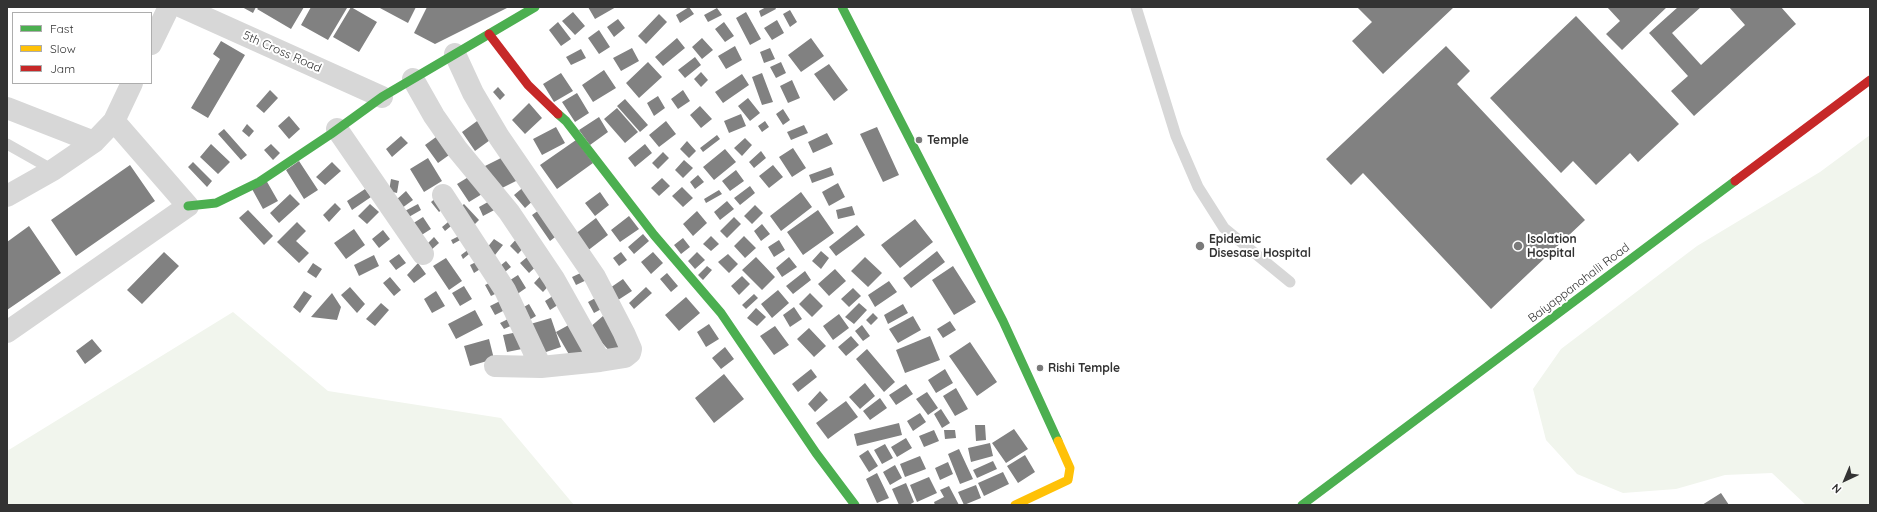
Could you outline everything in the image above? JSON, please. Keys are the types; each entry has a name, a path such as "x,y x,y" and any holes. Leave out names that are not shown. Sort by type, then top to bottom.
{"street":[{"path":"152,42 169,7"},
{"name":"5th Cross Road","path":"182,7 382,98"},
{"path":"7,332 188,206 216,203 258,182 382,98 535,7"},
{"path":"842,7 1003,321 1070,468 1068,480 1015,505"},
{"path":"489,34 528,85 566,121 654,235 721,313 816,453 855,505"},
{"path":"455,54 473,93 499,137 595,277 624,333 630,349 630,353 625,356 600,361 541,367 495,366"},
{"path":"413,79 434,116 457,149 509,212 550,273 600,361"},
{"name":"Baiyappanahalli Road","path":"1302,505 1870,80"},
{"path":"7,196 53,170 94,142 114,121 132,84"},
{"path":"7,108 94,142"},
{"path":"114,121 188,206"},
{"path":"337,129 423,254"},
{"path":"443,195 505,290 541,367"}],"lane":[{"path":"1136,7 1176,136 1198,187 1224,228 1290,282"},
{"path":"7,144 53,170"}],"shaded area":[{"path":"1870,135 1870,505 1806,505 1772,473 1725,475 1676,489 1623,493 1577,474 1546,440 1533,389 1561,349 1697,246 1820,172"},
{"path":"233,312 328,391 501,418 574,505 7,505 7,451"}],"building":[{"path":"242,7 256,7 253,13"},
{"path":"259,7 304,7 291,29 257,9"},
{"path":"311,7 347,8 328,40 301,25"},
{"path":"351,7 377,22 359,52 333,37"},
{"path":"378,7 416,7 408,23"},
{"path":"427,7 507,8 435,44 414,33"},
{"path":"588,7 616,7 595,19"},
{"path":"689,7 694,14 680,23 676,15"},
{"path":"766,7 775,7 776,9 761,17 759,11"},
{"path":"1357,7 1454,7 1383,74 1352,41 1372,22"},
{"path":"1607,7 1667,7 1622,50 1606,34 1620,21"},
{"path":"1678,7 1701,7 1672,33 1701,65 1745,25 1729,7 1781,7 1796,24 1694,116 1671,91 1688,76 1649,33"},
{"path":"717,8 722,15 708,22 704,15"},
{"path":"790,10 797,22 790,27 783,14"},
{"path":"573,12 585,26 575,35 562,21"},
{"path":"746,12 761,39 750,45 736,18"},
{"path":"659,14 667,22 646,44 638,36"},
{"path":"1576,16 1679,124 1638,162 1630,153 1596,185 1573,161 1561,173 1490,98"},
{"path":"618,19 625,28 614,37 607,27"},
{"path":"777,20 784,33 772,40 764,28"},
{"path":"558,22 571,39 561,46 549,30"},
{"path":"724,22 734,36 725,42 715,29"},
{"path":"599,30 610,47 599,54 588,38"},
{"path":"677,38 685,48 663,66 655,57"},
{"path":"702,38 713,50 702,59 692,47"},
{"path":"811,38 824,56 801,72 788,55"},
{"path":"221,41 245,55 208,118 191,108 220,59 213,54"},
{"path":"735,46 742,60 726,69 718,56"},
{"path":"1446,46 1470,71 1457,84 1585,220 1491,309 1363,173 1351,185 1326,159"},
{"path":"632,48 639,61 621,71 613,58"},
{"path":"770,48 775,59 764,63 760,52"},
{"path":"581,49 586,58 571,65 566,57"},
{"path":"695,57 701,65 685,78 678,70"},
{"path":"648,62 662,77 639,98 626,83"},
{"path":"781,62 786,73 776,78 770,67"},
{"path":"829,64 848,90 834,101 814,74"},
{"path":"604,70 616,88 593,102 582,85"},
{"path":"701,72 708,80 701,87 694,79"},
{"path":"561,73 573,91 554,102 543,84"},
{"path":"762,73 773,102 762,105 752,77"},
{"path":"742,74 749,85 723,103 715,92"},
{"path":"792,80 800,98 788,103 780,86"},
{"path":"498,87 505,95 500,100 493,92"},
{"path":"270,90 278,98 264,113 256,106"},
{"path":"683,90 690,101 678,109 671,99"},
{"path":"577,93 589,113 575,122 562,102"},
{"path":"658,96 665,108 654,116 647,103"},
{"path":"748,98 760,113 750,121 738,106"},
{"path":"625,99 648,125 640,132 617,106"},
{"path":"529,103 542,118 525,134 512,120"},
{"path":"700,106 712,119 701,128 690,115"},
{"path":"617,108 638,132 625,143 604,119"},
{"path":"783,109 790,120 783,125 776,114"},
{"path":"741,114 746,126 729,133 724,121"},
{"path":"289,116 300,129 289,139 278,126"},
{"path":"484,116 497,135 475,151 462,132"},
{"path":"599,117 608,132 590,145 579,130"},
{"path":"666,121 676,134 659,147 649,135"},
{"path":"765,121 769,127 762,132 758,126"},
{"path":"247,124 254,131 249,137 242,131"},
{"path":"804,125 808,133 791,140 787,132"},
{"path":"556,127 565,143 542,155 533,139"},
{"path":"877,127 899,175 883,182 860,134"},
{"path":"224,129 247,155 241,160 218,134"},
{"path":"443,132 456,150 438,163 425,145"},
{"path":"827,133 833,144 813,153 808,142"},
{"path":"717,135 720,139 703,152 700,148"},
{"path":"401,136 408,143 392,157 386,149"},
{"path":"745,138 752,145 742,156 734,148"},
{"path":"576,140 593,163 557,189 540,165"},
{"path":"687,141 696,151 689,158 680,149"},
{"path":"211,144 230,162 218,174 200,157"},
{"path":"271,144 280,153 273,160 264,150"},
{"path":"645,144 652,153 635,167 628,158"},
{"path":"793,148 806,168 792,177 779,157"},
{"path":"725,149 736,162 714,180 703,167"},
{"path":"761,151 766,158 754,168 749,162"},
{"path":"663,152 669,158 658,169 652,163"},
{"path":"509,154 522,178 496,191 483,167"},
{"path":"428,158 442,181 424,192 410,169"},
{"path":"684,160 693,168 683,178 675,170"},
{"path":"299,161 318,190 304,199 286,170"},
{"path":"193,162 212,181 207,187 188,167"},
{"path":"332,162 341,171 325,185 316,177"},
{"path":"130,165 155,201 76,256 51,220"},
{"path":"773,165 783,177 769,188 759,176"},
{"path":"831,167 834,175 812,183 809,175"},
{"path":"736,170 744,181 730,191 722,181"},
{"path":"475,173 487,191 469,202 457,184"},
{"path":"698,175 704,182 695,189 690,182"},
{"path":"662,178 670,186 659,196 651,188"},
{"path":"391,179 399,181 397,193 389,191"},
{"path":"266,180 278,201 263,209 252,189"},
{"path":"838,183 845,197 829,206 822,192"},
{"path":"526,185 536,198 525,208 514,195"},
{"path":"750,186 755,193 740,205 734,198"},
{"path":"682,187 693,198 683,207 672,196"},
{"path":"365,189 371,197 352,210 347,201"},
{"path":"719,190 722,194 706,203 704,199"},
{"path":"406,191 413,200 402,208 396,200"},
{"path":"600,192 609,205 595,216 585,203"},
{"path":"801,192 812,207 781,231 770,216"},
{"path":"290,194 300,204 279,223 270,213"},
{"path":"437,197 445,207 439,212 431,202"},
{"path":"495,198 500,207 483,216 479,207"},
{"path":"727,201 734,209 720,220 714,212"},
{"path":"335,203 341,209 329,222 323,215"},
{"path":"370,204 379,212 367,224 358,216"},
{"path":"418,204 421,210 407,218 403,212"},
{"path":"464,204 479,220 471,228 456,211"},
{"path":"755,205 763,213 752,224 744,216"},
{"path":"852,206 855,215 838,219 836,210"},
{"path":"542,208 559,234 550,241 532,215"},
{"path":"248,210 273,236 264,245 239,218"},
{"path":"818,210 834,233 803,255 787,232"},
{"path":"697,211 707,223 693,236 683,224"},
{"path":"629,216 639,229 620,242 611,230"},
{"path":"423,217 431,229 420,236 412,224"},
{"path":"734,217 741,224 727,238 720,231"},
{"path":"453,218 456,222 445,231 442,227"},
{"path":"596,218 608,235 582,255 570,238"},
{"path":"915,219 933,242 900,268 881,245"},
{"path":"297,222 306,231 296,241 309,253 299,263 277,242"},
{"path":"762,224 770,234 761,241 754,231"},
{"path":"857,225 865,235 836,256 829,247"},
{"path":"29,226 61,273 7,310 7,242"},
{"path":"354,229 365,245 346,259 334,243"},
{"path":"383,230 390,239 379,248 372,239"},
{"path":"643,234 649,241 634,254 628,247"},
{"path":"461,235 462,239 453,244 451,240"},
{"path":"519,236 527,244 518,254 510,246"},
{"path":"711,236 719,244 711,251 703,244"},
{"path":"744,236 756,248 745,258 734,246"},
{"path":"434,237 439,243 430,251 425,246"},
{"path":"683,238 690,247 681,254 674,245"},
{"path":"494,239 503,245 495,255 486,249"},
{"path":"779,240 785,250 774,257 768,247"},
{"path":"473,246 475,249 463,259 461,255"},
{"path":"821,251 829,258 821,269 812,261"},
{"path":"937,251 945,262 911,288 903,278"},
{"path":"164,252 179,266 142,304 127,290"},
{"path":"621,252 627,260 619,266 613,258"},
{"path":"653,252 663,263 651,274 641,262"},
{"path":"697,252 705,260 695,269 688,261"},
{"path":"532,253 541,262 529,273 520,263"},
{"path":"399,254 406,263 396,270 389,261"},
{"path":"728,254 738,264 729,273 718,262"},
{"path":"374,255 379,266 359,276 354,265"},
{"path":"756,257 775,277 762,290 742,270"},
{"path":"789,257 797,267 782,277 776,268"},
{"path":"865,257 882,273 868,287 851,271"},
{"path":"446,258 462,281 449,290 433,266"},
{"path":"482,259 485,266 474,273 470,265"},
{"path":"506,261 511,267 500,276 495,270"},
{"path":"313,263 322,269 316,278 307,272"},
{"path":"418,263 426,274 414,283 407,275"},
{"path":"707,266 712,270 703,280 698,275"},
{"path":"953,266 976,302 954,315 932,280"},
{"path":"835,269 846,281 829,296 818,284"},
{"path":"587,270 591,278 576,285 572,277"},
{"path":"805,271 811,280 793,294 786,286"},
{"path":"544,272 553,281 543,292 534,283"},
{"path":"667,273 678,286 671,292 660,279"},
{"path":"518,275 526,288 513,297 504,284"},
{"path":"742,276 750,284 739,295 731,286"},
{"path":"390,277 401,290 394,296 383,283"},
{"path":"623,279 632,291 615,302 607,290"},
{"path":"889,281 897,292 875,307 868,295"},
{"path":"491,282 497,293 491,296 485,285"},
{"path":"464,286 472,299 460,306 452,293"},
{"path":"350,287 365,304 357,313 341,295"},
{"path":"646,287 652,293 634,309 629,303"},
{"path":"853,288 861,296 849,307 841,299"},
{"path":"778,290 789,303 772,318 761,304"},
{"path":"304,291 312,296 300,313 293,307"},
{"path":"436,291 445,306 432,313 424,299"},
{"path":"559,292 564,301 550,310 545,301"},
{"path":"332,293 341,307 337,320 311,317"},
{"path":"810,293 823,306 812,317 799,304"},
{"path":"754,294 758,298 746,309 742,305"},
{"path":"601,295 607,306 594,313 588,302"},
{"path":"686,297 700,313 679,331 665,315"},
{"path":"502,300 507,309 495,315 490,306"},
{"path":"381,303 389,310 375,326 366,319"},
{"path":"859,303 867,310 854,324 845,317"},
{"path":"529,304 536,316 524,323 517,311"},
{"path":"903,304 908,313 888,324 884,315"},
{"path":"794,307 802,319 790,327 783,315"},
{"path":"756,308 766,317 757,326 747,318"},
{"path":"475,310 483,325 456,339 448,324"},
{"path":"873,313 878,318 871,325 866,320"},
{"path":"839,314 849,328 833,340 823,326"},
{"path":"514,316 517,323 504,329 500,323"},
{"path":"603,316 626,342 612,354 589,328"},
{"path":"913,316 921,330 898,343 889,329"},
{"path":"551,318 561,347 537,355 527,325"},
{"path":"950,321 956,330 943,338 937,329"},
{"path":"574,322 588,349 571,358 556,332"},
{"path":"709,324 719,339 706,347 697,332"},
{"path":"862,325 870,336 863,341 855,331"},
{"path":"775,326 789,345 774,355 760,336"},
{"path":"809,328 826,346 814,357 797,339"},
{"path":"518,332 522,349 507,352 503,335"},
{"path":"851,336 859,345 846,356 838,347"},
{"path":"930,336 940,360 905,373 896,350"},
{"path":"92,339 102,351 85,364 76,351"},
{"path":"489,339 494,359 470,366 464,346"},
{"path":"970,342 997,382 977,396 949,356"},
{"path":"725,347 734,359 721,369 712,358"},
{"path":"867,349 895,382 884,392 856,359"},
{"path":"811,369 817,377 798,392 792,384"},
{"path":"945,369 953,383 936,393 928,380"},
{"path":"724,374 744,399 714,423 695,398"},
{"path":"865,383 875,396 860,409 849,397"},
{"path":"906,384 913,394 896,405 889,395"},
{"path":"956,388 968,409 955,416 943,396"},
{"path":"820,391 828,400 815,412 808,404"},
{"path":"927,392 938,408 928,415 916,399"},
{"path":"880,398 887,408 870,420 863,411"},
{"path":"846,401 858,417 828,439 816,423"},
{"path":"941,409 950,423 942,428 934,414"},
{"path":"920,413 926,422 913,431 907,421"},
{"path":"899,423 902,435 857,446 854,434"},
{"path":"975,425 985,425 986,440 976,441"},
{"path":"1014,429 1028,449 1006,463 992,443"},
{"path":"934,430 939,441 924,447 919,436"},
{"path":"944,430 955,430 956,438 945,439"},
{"path":"906,438 912,448 897,457 891,447"},
{"path":"990,443 993,456 971,462 968,448"},
{"path":"885,444 893,458 882,464 874,450"},
{"path":"959,449 973,479 960,484 948,454"},
{"path":"868,450 878,466 869,472 859,456"},
{"path":"1025,455 1035,472 1018,483 1007,466"},
{"path":"920,456 926,469 905,477 900,464"},
{"path":"993,461 997,469 977,478 973,470"},
{"path":"948,462 953,474 940,480 935,468"},
{"path":"895,465 902,478 890,485 883,472"},
{"path":"1003,472 1009,484 984,496 978,483"},
{"path":"877,473 889,498 877,503 866,479"},
{"path":"929,477 937,493 917,502 910,485"},
{"path":"906,483 914,502 909,505 899,505 892,489"},
{"path":"976,485 981,498 964,505 958,492"},
{"path":"949,486 959,505 935,505 934,502 944,497 940,490"},
{"path":"1721,493 1729,505 1702,505"}],"traffic: fast":[{"path":"188,206 216,203 259,182 331,134 382,97 535,7"},
{"path":"842,7 1003,321 1058,441"},
{"path":"558,114 566,121 654,235 721,313 816,453 855,505"},
{"path":"1302,505 1735,181"}],"traffic: slow":[{"path":"1015,505 1068,480 1070,468 1058,441"}],"traffic: jam":[{"path":"489,34 528,85 558,114"},
{"path":"1735,181 1870,80"}],"place":[{"name":"Temple","path":"919,140"},
{"name":"Epidemic Disesase Hospital","path":"1200,246"},
{"name":"Isolation Hospital","path":"1518,246"},
{"name":"Rishi Temple","path":"1040,368"}]}
